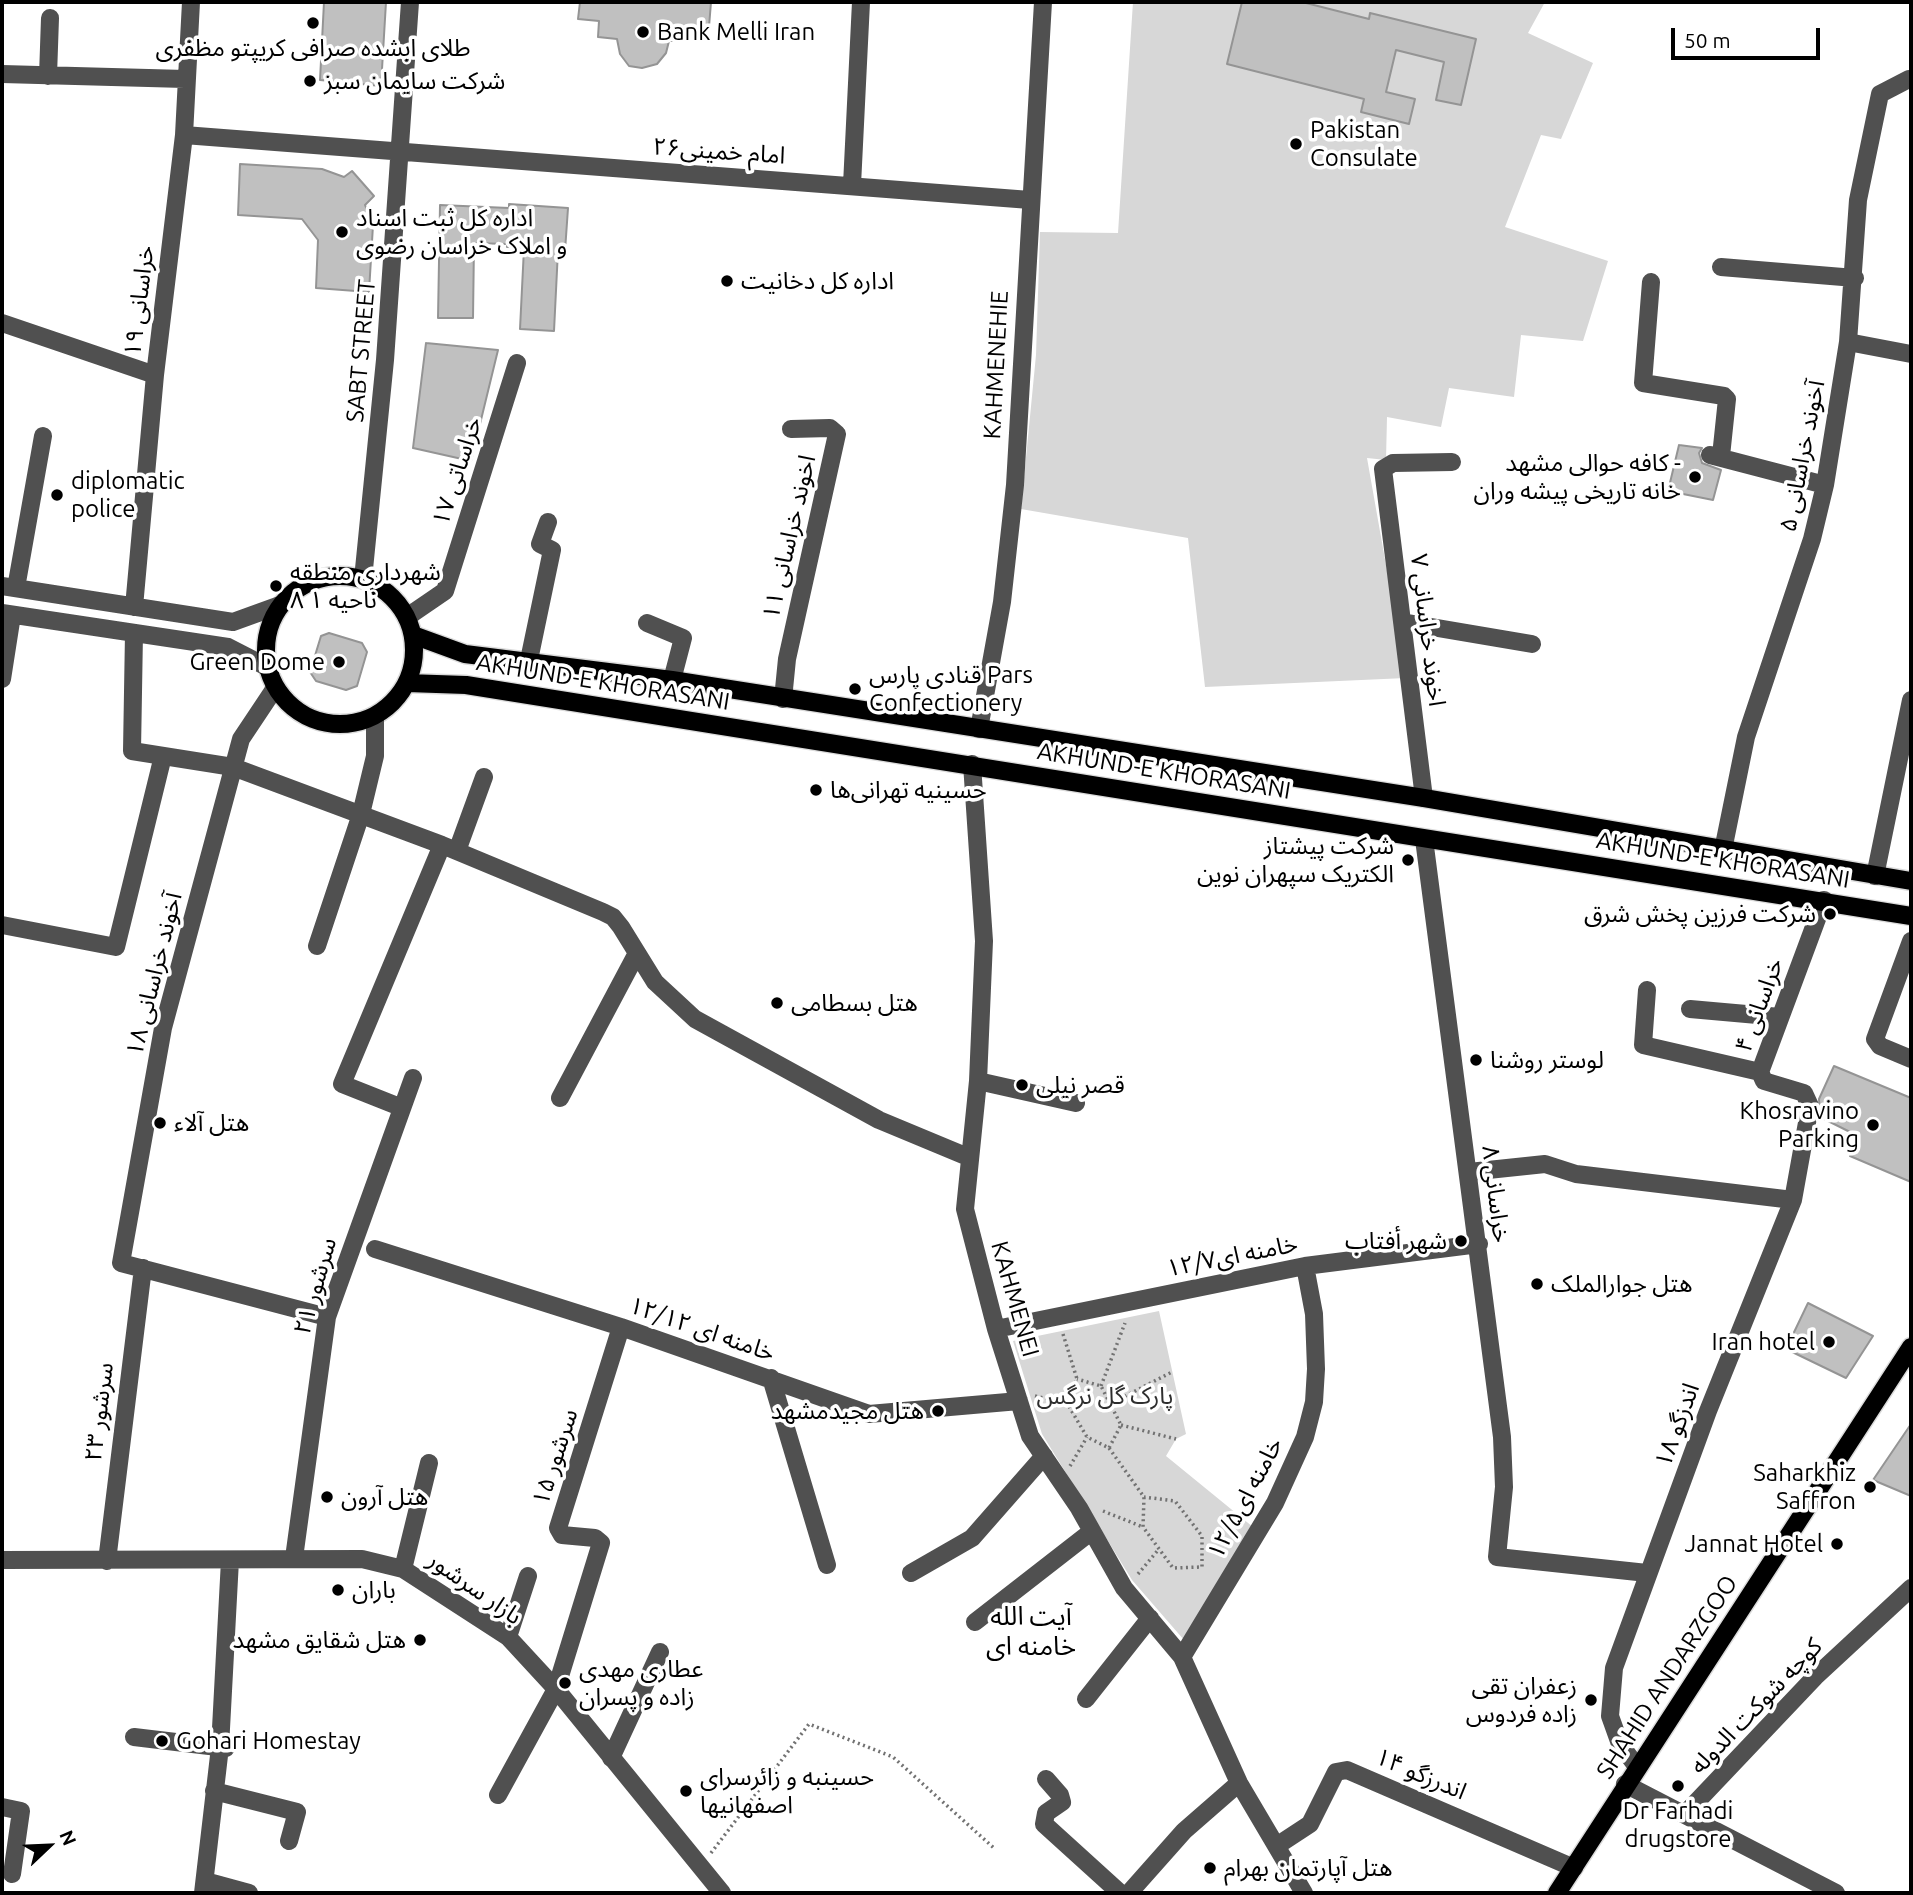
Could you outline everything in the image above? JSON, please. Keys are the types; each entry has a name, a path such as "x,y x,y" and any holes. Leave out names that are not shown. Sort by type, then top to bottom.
{"main road":[{"path":"340,575 363,579 381,587 396,600 407,617 413,635 414,660 407,683 394,702 374,717 352,724 319,721 289,705 275,688 267,667 265,645 270,624 280,605 296,589 317,578 340,575"},
{"name":"AKHUND-E KHORASANI","path":"413,635 466,654 672,680 1424,798 1911,881"},
{"name":"AKHUND-E KHORASANI","path":"407,683 466,685 1911,916"},
{"name":"SHAHID ANDARZGOO","path":"1557,1893 1625,1784 1911,1347"}],"street":[{"name":"خراسانی ۱۹","path":"134,607 155,376 184,135 191,2"},
{"name":"SABT STREET","path":"363,579 385,360 410,2"},
{"path":"852,185 860,2"},
{"name":"KAHMENEHIE","path":"979,729 1002,602 1014,485 1043,2"},
{"path":"48,76 50,18"},
{"path":"2,74 185,79"},
{"name":"آخوند خراسانی ۵","path":"1723,850 1746,737 1812,539 1825,485 1848,342 1855,278 1858,200 1880,94 1909,79"},
{"name":"امام خمینی۲۶","path":"184,135 1030,200"},
{"path":"1721,267 1855,278"},
{"path":"1651,282 1643,383 1724,396 1727,399 1716,456 1825,485"},
{"path":"2,323 155,376"},
{"path":"1848,342 1911,354"},
{"name":"خراساتی ۱۷","path":"407,617 445,591 517,363"},
{"name":"اخوند خراسانی ۱۱","path":"783,699 787,659 837,434 830,428 791,429"},
{"path":"43,436 9,587 233,622 280,605"},
{"name":"اخوند خراسانی ۷","path":"1424,798 1384,469 1393,463 1451,462"},
{"path":"528,660 552,550 540,544 548,522"},
{"path":"2,679 7,614 228,647 267,667"},
{"path":"1402,622 1532,644"},
{"path":"647,623 683,638 672,680"},
{"path":"134,633 131,751 233,767 450,848 613,918 656,982 706,1026 879,1120 968,1157"},
{"name":"آخوند خراسانی ۱۸","path":"143,1268 121,1263 163,1028 241,739 275,688"},
{"path":"1875,876 1911,700"},
{"path":"317,947 361,814 375,756 374,717"},
{"path":"2,926 116,947 163,756"},
{"name":"KAHMENEI","path":"972,765 984,941 978,1081 968,1157 965,1209 996,1329 1030,1436 1079,1508 1124,1588 1182,1657 1239,1783 1304,1893"},
{"path":"400,1107 342,1084 484,777"},
{"name":"خراسانی ۸","path":"1424,839 1479,1244 1490,1363 1502,1437 1504,1487 1497,1557 1647,1573"},
{"name":"خراسانی ۴","path":"1807,1098 1804,1093 1764,1081 1760,1072 1824,900"},
{"path":"1911,941 1875,1039 1880,1046 1911,1059"},
{"path":"560,1098 637,953"},
{"path":"1647,990 1643,1045 1760,1072"},
{"path":"1690,1009 1780,1017"},
{"name":"سرشور ۲۱","path":"294,1558 327,1317 400,1107 413,1078"},
{"path":"978,1081 1076,1102"},
{"name":"اندزگو ۱۸","path":"1637,1767 1620,1744 1610,1716 1614,1668 1708,1411 1793,1200 1810,1106 1807,1098"},
{"path":"1469,1172 1545,1164 1576,1174 1793,1200"},
{"name":"خامنه ای۱۲/۷","path":"996,1329 1305,1266 1479,1244"},
{"name":"خامنه ای ۱۲/۱۲","path":"374,1249 621,1327 869,1414 1018,1397"},
{"name":"خامنه ای۱۲/۵","path":"1182,1657 1275,1503 1305,1437 1314,1402 1316,1369 1314,1314 1305,1266"},
{"path":"143,1268 327,1317"},
{"name":"سرشور ۲۳","path":"107,1561 143,1268"},
{"name":"سرشور ۱۵","path":"556,1689 601,1543 595,1538 562,1535 558,1528 621,1327"},
{"path":"771,1378 827,1565"},
{"path":"911,1573 972,1538 1044,1456"},
{"path":"403,1569 429,1463"},
{"path":"975,1622 1092,1531"},
{"name":"بازار سرشور","path":"2,1560 362,1559 403,1569 508,1637 556,1689 722,1893"},
{"path":"230,1560 223,1748 214,1791 216,1802 204,1887 249,1893"},
{"path":"508,1637 528,1576"},
{"name":"کوچه شوکت الدوله","path":"1685,1814 1815,1677 1911,1588"},
{"path":"1086,1699 1150,1618"},
{"path":"611,1758 660,1653"},
{"path":"498,1795 556,1689"},
{"path":"134,1737 223,1748"},
{"name":"اندرزگو ۱۴","path":"1278,1845 1310,1824 1336,1772 1347,1770 1574,1868"},
{"path":"1046,1779 1060,1795 1062,1802 1046,1813 1044,1825 1120,1893"},
{"path":"1129,1893 1184,1831 1239,1783"},
{"path":"1625,1784 1831,1892"},
{"path":"214,1791 296,1812 289,1841"},
{"path":"2,1807 21,1811 7,1873 12,1893"}],"path":[{"path":"1131,1301 1101,1386 1121,1425 1176,1439"},
{"path":"1058,1317 1077,1379 1067,1403"},
{"path":"1110,1404 1172,1372"},
{"path":"1077,1379 1101,1386"},
{"path":"1018,1397 1067,1403"},
{"path":"1067,1403 1087,1437 1109,1448 1144,1497 1143,1527"},
{"path":"1109,1448 1121,1425"},
{"path":"1060,1481 1087,1437"},
{"path":"1079,1508 1088,1505 1143,1527 1173,1568 1202,1567 1202,1536 1175,1501 1144,1497"},
{"path":"1124,1588 1159,1549"},
{"path":"701,1865 809,1724 893,1757 995,1849"}],"green space":[{"path":"1133,2 1242,2 1227,64 1336,92 1355,16 1302,2 1545,2 1528,33 1593,63 1561,139 1541,135 1505,227 1608,261 1583,341 1521,335 1514,397 1449,388 1441,427 1387,417 1386,460 1367,458 1406,678 1205,687 1188,538 1021,509 1036,355 1040,232 1118,233","holes":["1370,14 1434,30 1427,58 1396,50 1386,92 1415,99 1409,124 1361,112 1377,48 1362,44","1451,34 1476,39 1460,105 1436,99"]},
{"name":"پارک گل نرگس","path":"1159,1311 1186,1434 1176,1439 1166,1456 1253,1527 1184,1640 1132,1580 1042,1434 1013,1341"}],"building":[{"path":"324,2 386,2 381,86 320,80"},
{"name":"Bank Melli Iran","path":"580,2 711,2 709,27 687,26 687,41 669,41 666,53 657,64 642,68 629,66 620,54 617,39 598,37 599,21 578,19"},
{"path":"1242,2 1302,2 1369,19 1370,13 1476,39 1461,105 1436,100 1444,62 1396,50 1386,92 1415,99 1409,124 1361,112 1364,99 1227,64"},
{"name":"اداره کل ثبت اسناد و املاک خراسان رضوی","path":"240,164 322,169 344,177 352,171 374,196 365,205 373,225 369,292 316,288 318,240 302,219 238,215"},
{"path":"509,204 568,208 565,251 558,250 554,331 520,329 524,248 507,247 507,244 474,243 473,318 438,318 440,205 509,208"},
{"path":"426,343 498,350 471,461 413,448"},
{"name":"کافه حوالی مشهد - خانه تاریخی پیشه وران","path":"1679,445 1702,448 1699,453 1702,463 1721,470 1713,500 1668,491"},
{"name":"Green Dome","path":"329,633 362,643 367,652 357,686 346,690 316,681 310,672 321,636"},
{"name":"Khosravino Parking","path":"1834,1066 1911,1098 1911,1182 1850,1156 1858,1136 1820,1117 1819,1099"},
{"name":"Iran hotel","path":"1808,1303 1873,1336 1846,1378 1786,1349"},
{"path":"1911,1424 1911,1496 1873,1480"}],"place":[{"name":"طلای ابشده صرافی کریپتو مظفری","path":"313,23"},
{"name":"Bank Melli Iran","path":"643,32"},
{"name":"شركت سايمان سبز","path":"310,81"},
{"name":"Pakistan Consulate","path":"1296,144"},
{"name":"اداره کل ثبت اسناد و املاک خراسان رضوی","path":"342,232"},
{"name":"اداره کل دخانیت","path":"727,281"},
{"name":"کافه حوالی مشهد - خانه تاریخی پیشه وران","path":"1695,477"},
{"name":"diplomatic police","path":"57,495"},
{"name":"شهرداری منطقه ۸ ناحیه ۱","path":"276,586"},
{"name":"Green Dome","path":"339,662"},
{"name":"قنادی پارس Pars Confectionery","path":"855,689"},
{"name":"حسینیه تهرانی‌ها","path":"816,790"},
{"name":"شرکت پیشتاز الکتریک سپهران نوین","path":"1408,860"},
{"name":"شركت فرزين پخش شرق","path":"1830,914"},
{"name":"هتل بسطامی","path":"777,1003"},
{"name":"لوستر روشنا","path":"1476,1060"},
{"name":"قصر نیلی","path":"1022,1085"},
{"name":"هتل آلاء","path":"160,1123"},
{"name":"Khosravino Parking","path":"1873,1125"},
{"name":"شهر أفتاب","path":"1461,1241"},
{"name":"هتل جوارالملک","path":"1537,1284"},
{"name":"Iran hotel","path":"1829,1342"},
{"name":"هتل مجيدمشهد","path":"938,1411"},
{"name":"Saharkhiz Saffron","path":"1870,1487"},
{"name":"هتل آرون","path":"327,1497"},
{"name":"Jannat Hotel","path":"1837,1544"},
{"name":"باران","path":"338,1590"},
{"name":"هتل شقایق مشهد","path":"420,1640"},
{"name":"عطاری مهدی زاده و پسران","path":"565,1683"},
{"name":"زعفران تقی زاده فردوس","path":"1591,1700"},
{"name":"Gohari Homestay","path":"162,1741"},
{"name":"Dr Farhadi drugstore","path":"1678,1786"},
{"name":"حسینبه و زائرسرای اصفهانیها","path":"686,1791"},
{"name":"هتل آپارتمان بهرام","path":"1210,1868"}],"district":[{"name":"آیت الله خامنه ای","path":"1031,1631"}]}
